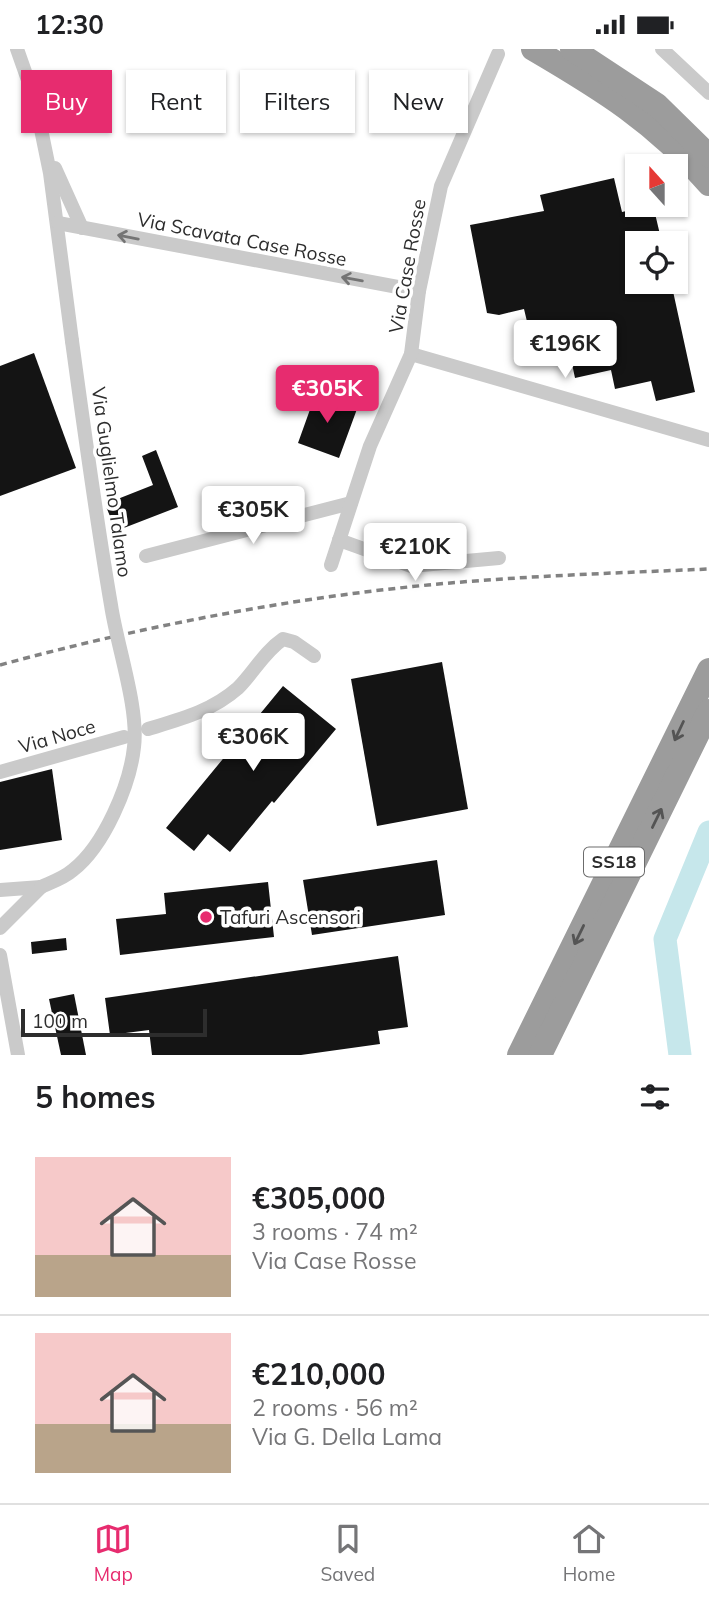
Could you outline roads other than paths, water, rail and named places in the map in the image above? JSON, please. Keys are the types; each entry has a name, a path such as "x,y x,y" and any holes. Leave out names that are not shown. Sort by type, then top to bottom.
{"highway":[{"path":"533,49 636,113 687,159 709,184"},
{"path":"572,49 657,105 709,156"},
{"name":"SS18","path":"519,1055 709,670"},
{"name":"SS18","path":"540,1055 709,711"}],"street":[{"name":"Via Guglielmo Talamo","path":"17,49 35,100 58,223 92,488 111,609 131,703 135,745 122,790 98,842 74,869 41,887"},
{"path":"662,49 709,92"},
{"name":"Via Case Rosse","path":"331,565 370,446 411,353 419,291 441,185 498,54"},
{"path":"45,147 82,228"},
{"name":"Via Scavata Case Rosse","path":"58,223 419,291"},
{"path":"411,353 709,440"},
{"path":"146,557 351,503"},
{"path":"339,540 411,566 499,558"},
{"path":"148,729 201,713 212,706 238,687 273,646 283,639 294,642 314,656"},
{"name":"Via Noce","path":"0,772 124,737"},
{"path":"2,892 41,887"},
{"path":"0,928 41,887"},
{"path":"0,911 21,906"},
{"path":"0,955 18,1055"}],"waterway":[{"path":"680,1055 665,939 709,832"}],"railway":[{"path":"0,665 106,638 212,616 320,598 498,579 709,569"}],"place":[{"name":"Tafuri Ascensori","path":"206,917"}]}
